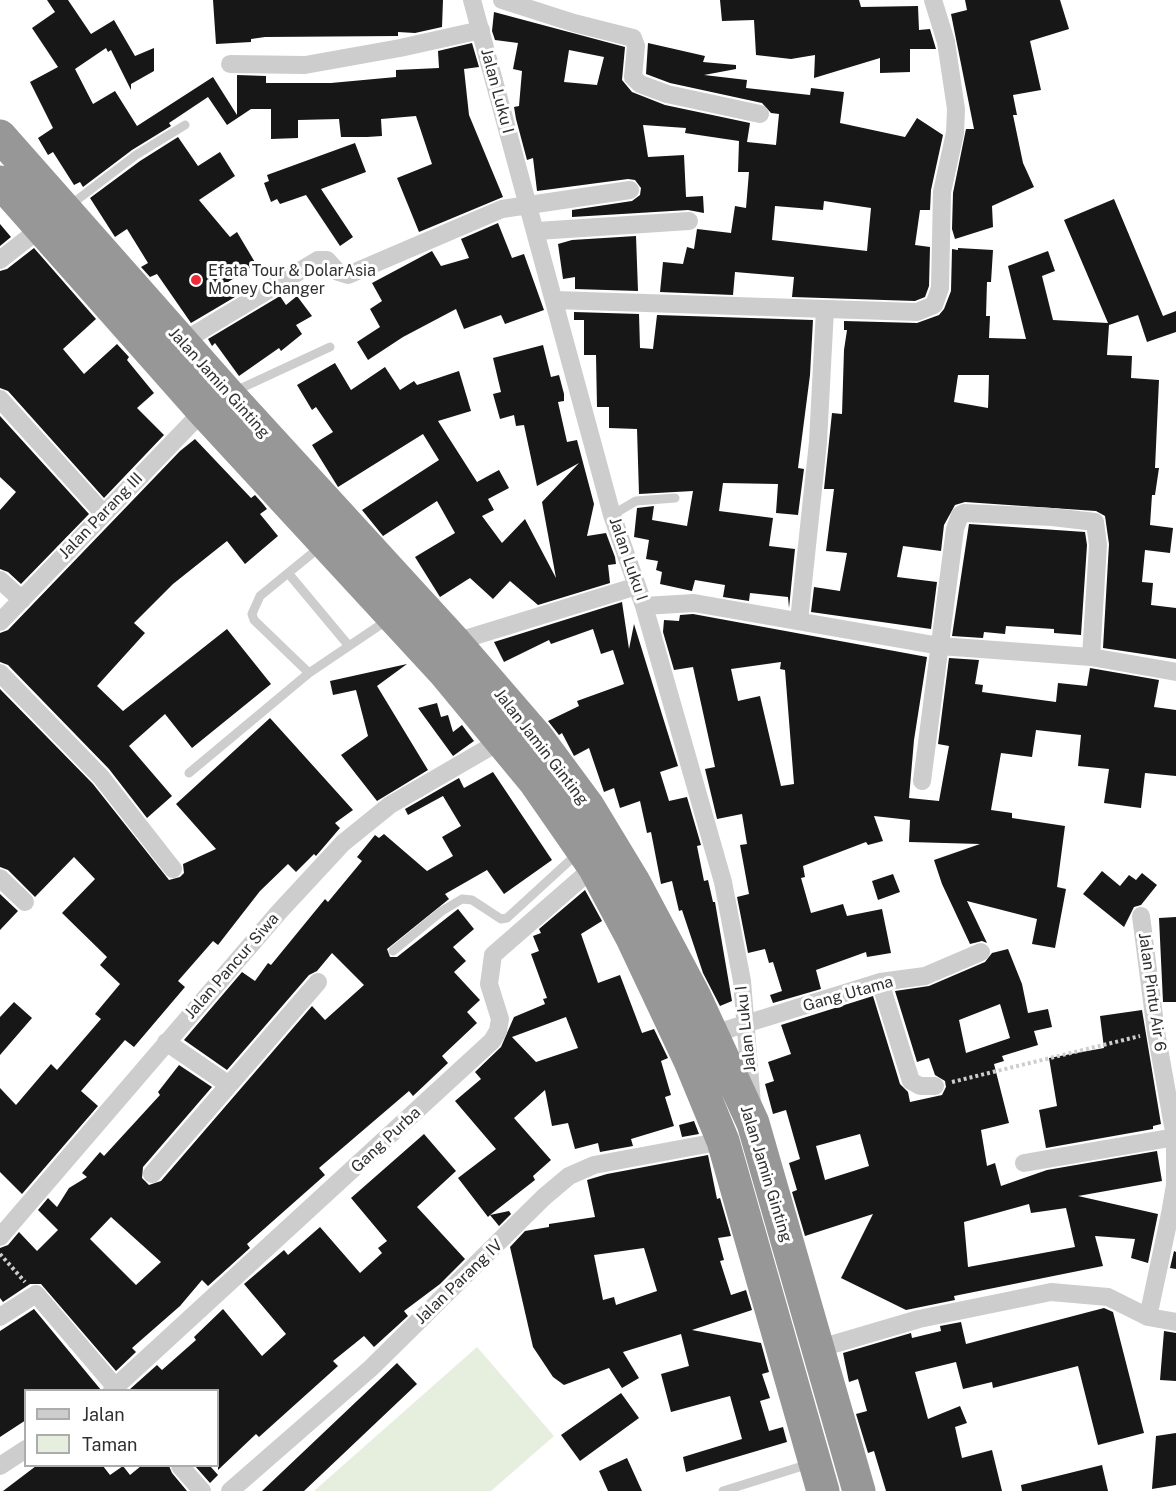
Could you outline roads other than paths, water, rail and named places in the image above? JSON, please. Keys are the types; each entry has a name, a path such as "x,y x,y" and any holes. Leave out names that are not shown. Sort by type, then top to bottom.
{"highway":[{"name":"Jalan Jamin Ginting","path":"0,136 53,218 216,402 455,642 537,737 588,806 634,882 713,1034 753,1123 859,1491"},
{"name":"Jalan Jamin Ginting","path":"0,182 53,218 182,342 216,402 326,543 394,615 502,740 588,858 632,938 690,1061 723,1141 819,1477"}],"street":[{"name":"Jalan Luku I","path":"472,0 537,231 612,515 644,606 723,882 734,931 746,1024 753,1123"},
{"path":"502,0 574,23 633,38 636,45 633,77 640,84 667,94 760,114"},
{"path":"555,300 917,312 934,305 940,288 942,192 956,133 956,109 946,42 933,0"},
{"path":"230,64 305,65 400,48 481,30"},
{"path":"182,342 318,260 327,260 338,272 348,275 483,215 528,204 630,190"},
{"path":"0,260 53,218"},
{"path":"537,231 689,221"},
{"path":"799,621 818,442 825,309"},
{"path":"0,399 103,513"},
{"name":"Jalan Parang III","path":"0,622 103,513 216,402"},
{"path":"922,781 955,529 960,515 964,513 1052,517 1092,520 1097,525 1098,545 1091,657"},
{"path":"0,580 22,600"},
{"path":"455,642 637,586"},
{"path":"644,606 694,603 940,646 1091,657 1176,672"},
{"path":"0,673 101,777 173,869"},
{"name":"Jalan Pancur Siwa","path":"0,1237 166,1042 343,843 390,806 502,740"},
{"name":"Gang Purba","path":"116,1389 492,1041 498,1031 500,1019 489,984 493,955 588,858"},
{"path":"0,878 25,902"},
{"name":"Jalan Pintu Air 6","path":"1141,916 1156,1032 1175,1137 1172,1204 1148,1317"},
{"name":"Gang Utama","path":"713,1034 880,982 925,975 981,952"},
{"path":"152,1174 318,982"},
{"path":"880,982 911,1082 920,1086 935,1086"},
{"path":"166,1042 229,1085"},
{"path":"1024,1163 1175,1137"},
{"name":"Jalan Parang IV","path":"230,1491 371,1368 568,1176 594,1165 723,1141"},
{"path":"817,1349 919,1319 1050,1292 1108,1297 1148,1317 1176,1322"},
{"path":"0,1317 36,1294 114,1389"},
{"path":"0,1466 24,1450"},
{"path":"181,1467 202,1491"}],"lane":[{"path":"53,218 136,155 185,125"},
{"path":"216,402 330,347"},
{"path":"612,515 636,501 675,498"},
{"path":"309,673 254,620 252,614 260,596 326,543"},
{"path":"288,573 349,646"},
{"path":"189,773 309,673 394,615"},
{"path":"393,951 442,910 462,899 472,900 501,919 507,918 588,858"},
{"path":"723,1491 819,1477"}],"place":[{"name":"Efata Tour & DolarAsia Money Changer","path":"196,280"}]}
